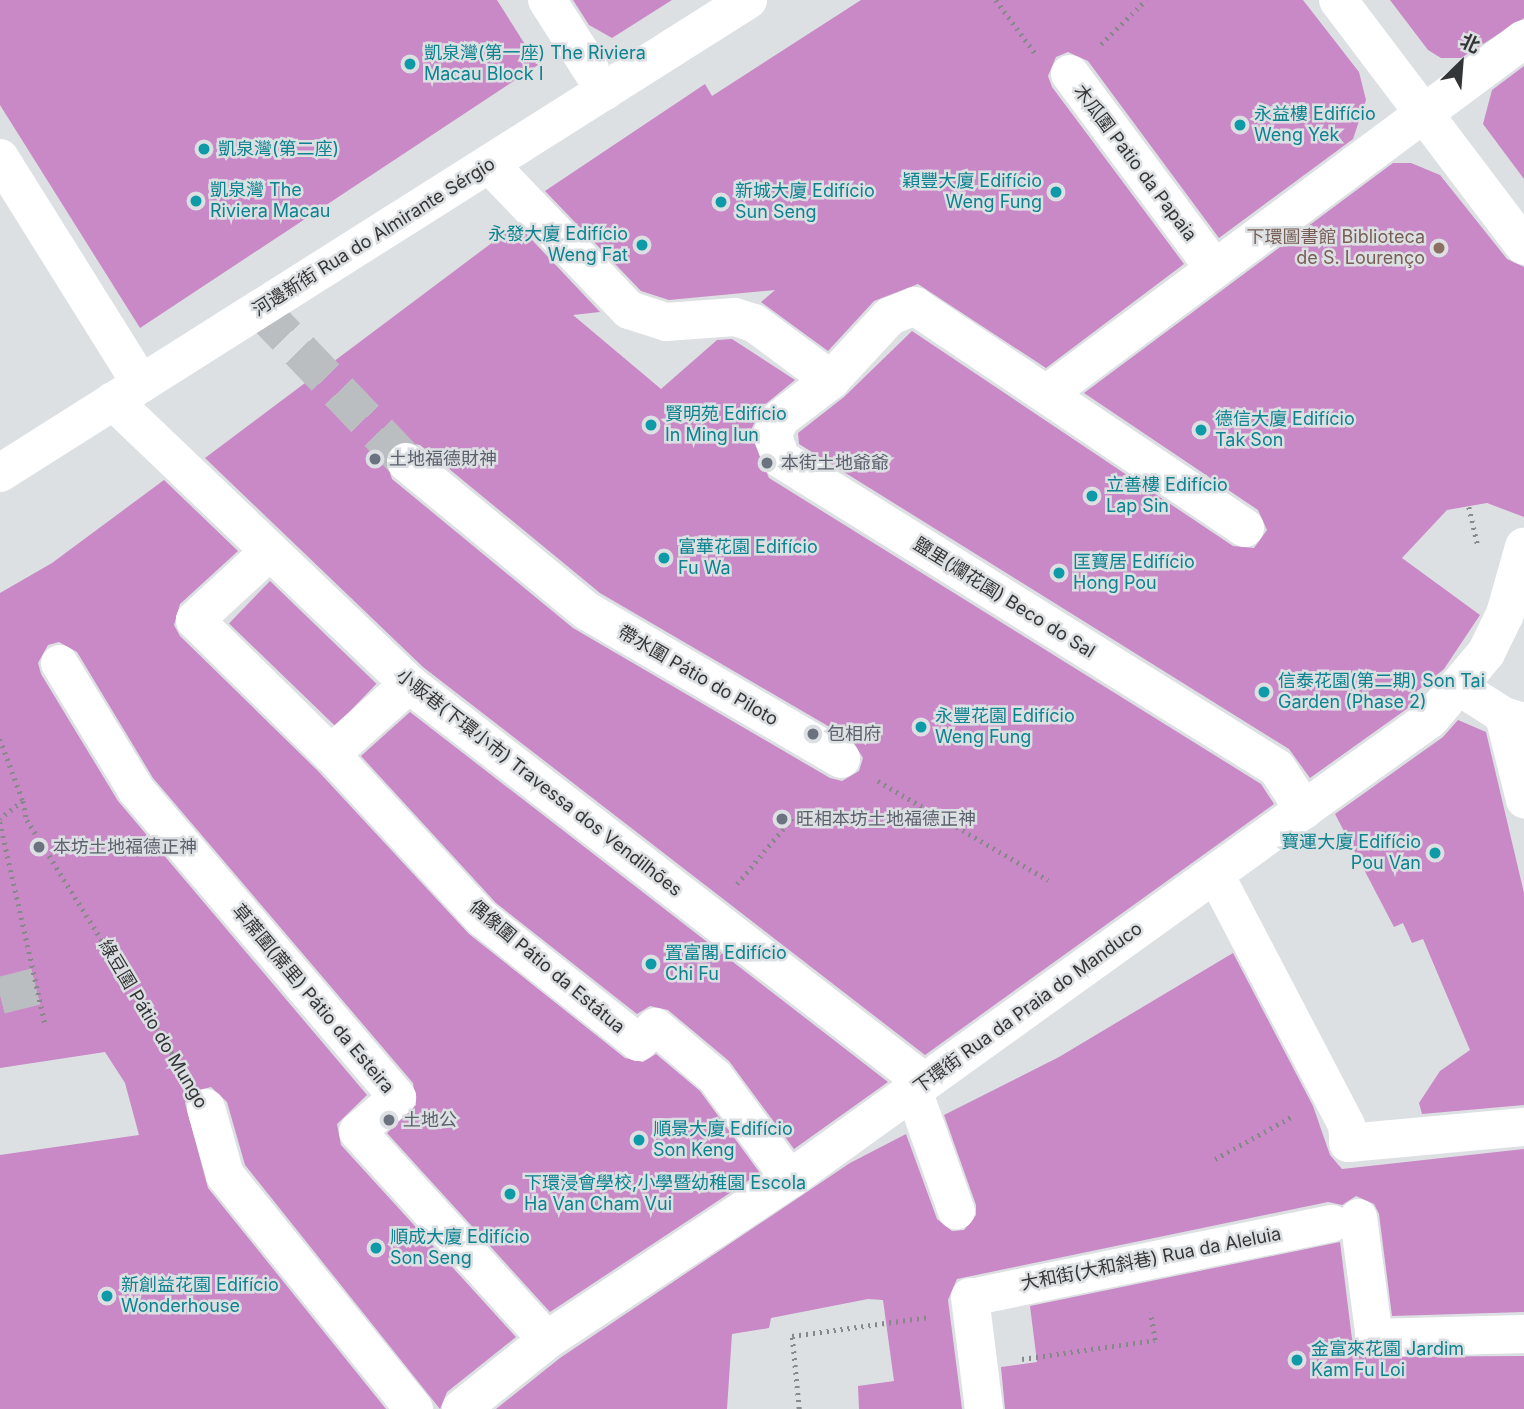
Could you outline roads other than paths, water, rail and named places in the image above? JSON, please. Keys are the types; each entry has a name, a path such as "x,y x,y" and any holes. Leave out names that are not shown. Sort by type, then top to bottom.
{"street":[{"path":"547,0 605,91"},
{"name":"河邊新街 Rua do Almirante Sérgio","path":"0,473 748,0"},
{"path":"1338,0 1524,246"},
{"path":"1048,393 1524,39"},
{"name":"木瓜圍 Patio da Papaia","path":"1057,69 1215,269"},
{"name":"小販巷(下環小市) Travessa dos Vendilhões","path":"0,158 127,393 270,551 409,684 711,917 919,1086"},
{"path":"489,164 629,310 666,321 745,320 831,380"},
{"name":"鹽里(爛花園) Beco do Sal","path":"1245,528 915,306 897,310 831,380 775,426 773,444 781,460 1277,768 1304,810"},
{"name":"帶水圍 Pátio do Piloto","path":"406,462 587,611 841,759"},
{"name":"下環街 Rua da Praia do Manduco","path":"461,1409 547,1340 790,1179 1430,719 1461,688 1505,614 1524,547"},
{"path":"270,551 190,615 331,754 409,684"},
{"name":"草蓆圍(蓆里) Pátio da Esteira","path":"59,663 136,790 397,1097 357,1131 547,1340"},
{"path":"1461,688 1514,718 1524,799"},
{"name":"偶像圍 Pátio da Estátua","path":"331,754 482,918 638,1042 655,1026 715,1077 790,1179"},
{"path":"1215,874 1330,1095 1348,1143 1524,1127"},
{"path":"919,1086 956,1211"},
{"name":"綠豆圍 Pátio do Mungo","path":"206,1108 225,1175 414,1409"},
{"name":"大和街(大和斜巷) Rua da Aleluia","path":"971,1304 1345,1220 1374,1338"},
{"path":"971,1304 984,1409"},
{"path":"1374,1338 1524,1334"}],"tunnel":[{"path":"260,309 406,462"},
{"path":"0,995 36,986"}],"place":[{"name":"凱泉灣(第一座) The Riviera Macau Block I","path":"410,64"},
{"name":"永益樓 Edifício Weng Yek","path":"1240,125"},
{"name":"凱泉灣(第二座)","path":"204,149"},
{"name":"穎豐大廈 Edifício Weng Fung","path":"1056,192"},
{"name":"凱泉灣 The Riviera Macau","path":"196,201"},
{"name":"新城大廈 Edifício Sun Seng","path":"721,202"},
{"name":"永發大廈 Edifício Weng Fat","path":"642,245"},
{"name":"下環圖書館 Biblioteca de S. Lourenço","path":"1439,248"},
{"name":"賢明苑 Edifício In Ming Iun","path":"651,425"},
{"name":"德信大廈 Edifício Tak Son","path":"1201,430"},
{"name":"土地福德財神","path":"375,459"},
{"name":"本街土地爺爺","path":"767,463"},
{"name":"立善樓 Edifício Lap Sin","path":"1092,496"},
{"name":"富華花園 Edifício Fu Wa","path":"664,558"},
{"name":"匡寶居 Edifício Hong Pou","path":"1059,573"},
{"name":"信泰花園(第二期) Son Tai Garden (Phase 2)","path":"1264,692"},
{"name":"永豐花園 Edifício Weng Fung","path":"921,727"},
{"name":"包相府","path":"813,734"},
{"name":"旺相本坊土地福德正神","path":"782,819"},
{"name":"本坊土地福德正神","path":"39,847"},
{"name":"寶運大廈 Edifício Pou Van","path":"1435,853"},
{"name":"置富閣 Edifício Chi Fu","path":"651,964"},
{"name":"土地公","path":"389,1120"},
{"name":"順景大廈 Edifício Son Keng","path":"639,1140"},
{"name":"下環浸會學校,小學暨幼稚園 Escola Ha Van Cham Vui","path":"510,1194"},
{"name":"順成大廈 Edifício Son Seng","path":"376,1248"},
{"name":"新創益花園 Edifício Wonderhouse","path":"107,1296"},
{"name":"金富來花園 Jardim Kam Fu Loi","path":"1297,1360"}]}
